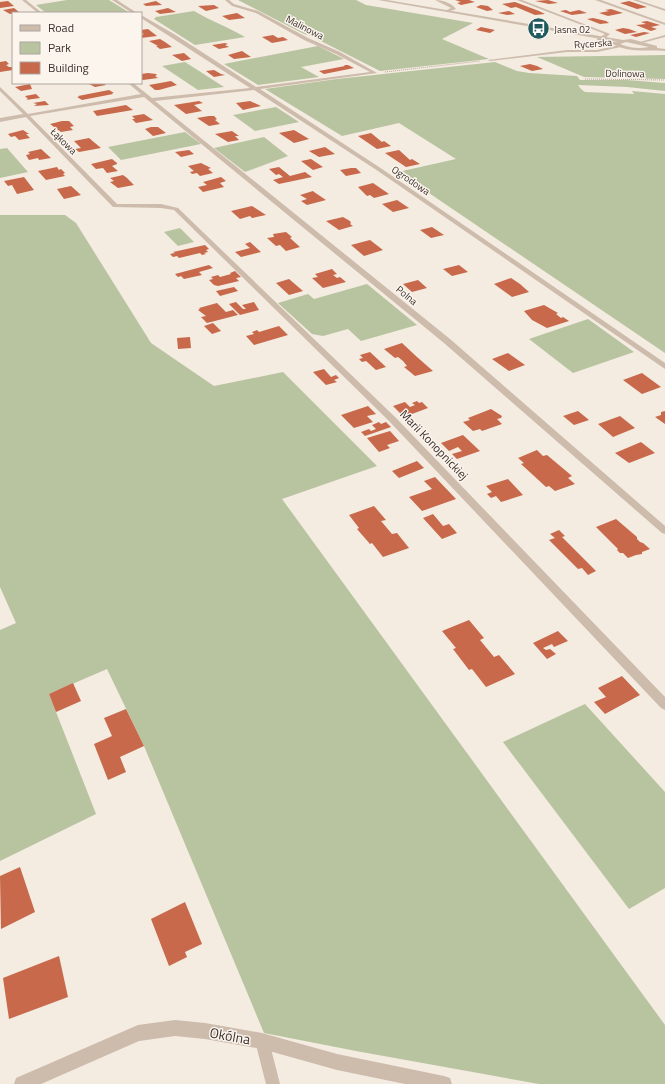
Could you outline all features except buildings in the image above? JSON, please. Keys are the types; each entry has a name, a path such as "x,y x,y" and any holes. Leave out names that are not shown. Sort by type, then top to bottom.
{"street":[{"path":"24,0 39,12"},
{"path":"114,0 133,12"},
{"name":"Malinowa","path":"227,0 233,5 257,12 306,39 338,53 375,73"},
{"path":"380,0 601,39 642,42 665,36"},
{"path":"437,0 453,7 454,9 448,12"},
{"path":"518,0 608,34 601,39"},
{"path":"597,0 665,24"},
{"name":"Ogrodowa","path":"142,17 173,35 386,175 665,367"},
{"path":"601,39 626,49"},
{"name":"Rycerska","path":"585,53 618,45 622,41"},
{"path":"642,42 649,47 665,49"},
{"name":"Rycerska","path":"490,60 532,54 560,52 604,53 626,49 638,50 649,47"},
{"path":"152,100 254,89 375,73"},
{"name":"Polna","path":"131,84 447,341 665,531"},
{"name":"Łąkowa","path":"0,88 115,206 161,206 176,209"},
{"path":"0,120 145,95"},
{"name":"Marii Konopnickiej","path":"176,209 392,419 665,706"},
{"name":"Okólna","path":"22,1084 138,1033 175,1028 205,1031 262,1041 337,1062 444,1084"}],"lane":[{"path":"635,0 665,10"},
{"path":"262,1041 273,1084"}],"path":[{"path":"375,73 490,60"},
{"name":"Dolinowa","path":"585,79 665,80"}],"green space":[{"path":"67,0 109,0 128,12 45,12 36,5"},
{"path":"238,0 356,0 366,5 473,23 442,39 489,59 380,71"},
{"path":"194,11 245,37 195,45 154,19 156,17"},
{"path":"318,46 344,59 301,67 319,77 258,85 224,64"},
{"path":"665,55 665,79 584,77 537,57"},
{"path":"185,62 224,87 198,90 162,66"},
{"path":"495,62 517,71 577,76 580,80 626,80 665,83 665,91 627,87 578,85 585,92 634,94 632,91 665,94 665,353 398,172 456,159 399,123 342,136 265,89 337,79"},
{"path":"276,107 299,122 255,131 233,115"},
{"path":"185,132 201,144 121,160 108,147"},
{"path":"264,137 288,156 245,172 214,148"},
{"path":"7,148 28,172 0,178 0,149"},
{"path":"0,215 65,215 76,223 151,343 214,386 283,372 377,466 282,499 665,1025 665,1084 539,1084 264,1033 144,746 107,669 49,694 96,814 0,861 0,630 16,623 0,587"},
{"path":"180,228 194,242 178,246 164,232"},
{"path":"367,284 417,325 361,341 348,329 323,336 312,334 278,303 308,294 314,299"},
{"path":"588,319 634,352 573,373 529,339"},
{"path":"585,704 665,792 665,888 629,909 503,742"}],"place":[{"name":"Jasna 02","path":"539,29"}]}
